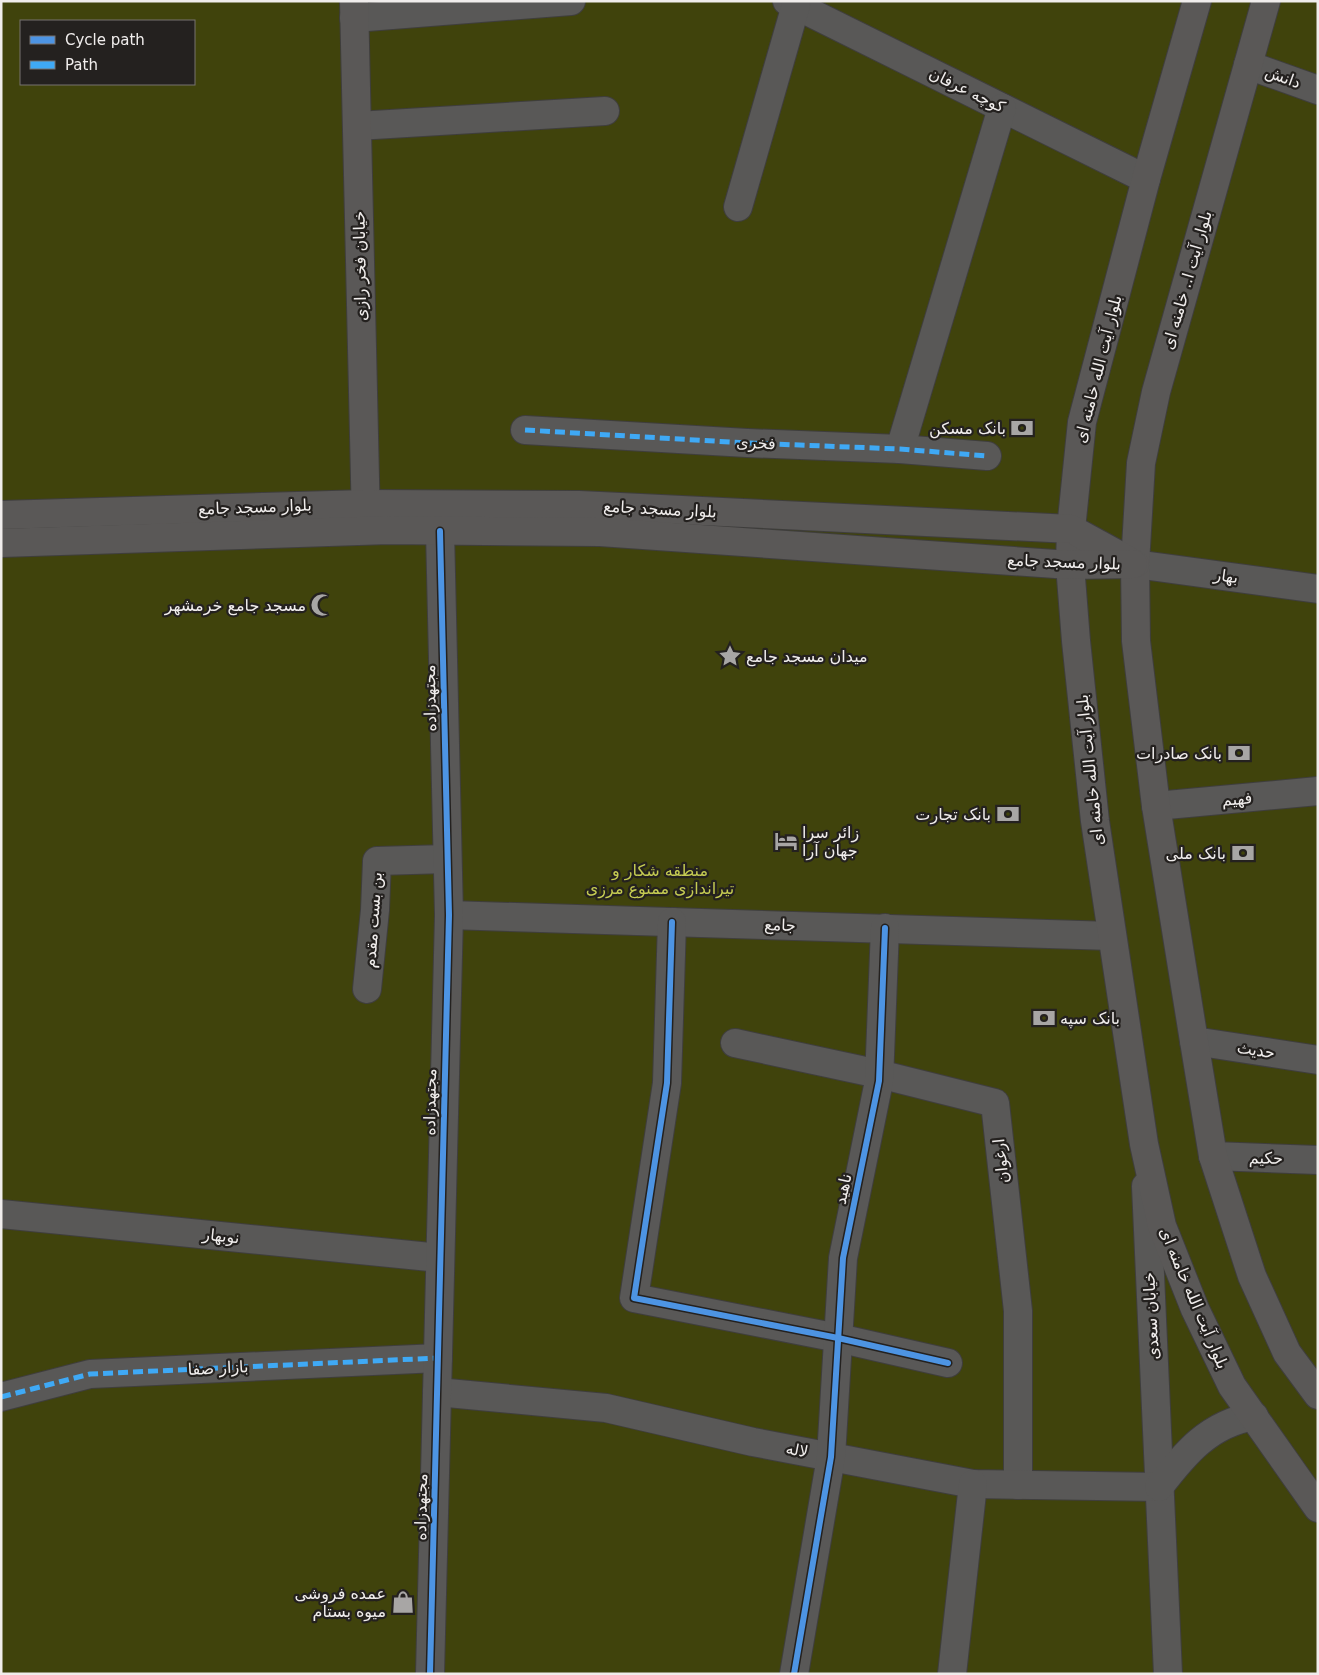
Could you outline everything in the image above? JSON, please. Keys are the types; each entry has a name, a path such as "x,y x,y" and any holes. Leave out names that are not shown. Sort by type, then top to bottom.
{"main road":[{"name":"بلوار آیت الله خامنه ای","path":"1196,1 1082,422 1071,529 1070,565 1095,821 1144,1144 1162,1226 1195,1310 1232,1386 1318,1508"},
{"name":"بلوار آیت ا.. خامنه ای","path":"1135,564 1141,464 1156,392 1266,1"},
{"name":"خیابان فخر رازی","path":"354,9 366,531"},
{"name":"بلوار مسجد جامع","path":"1,515 366,504 579,505 1071,529 1135,564"},
{"name":"بلوار مسجد جامع","path":"1,543 366,531 600,532 1070,565 1135,564"},
{"path":"1135,564 1136,641 1156,806 1213,1156 1252,1276 1287,1352 1318,1395"}],"street":[{"path":"354,9 571,1"},
{"path":"738,207 791,3"},
{"name":"کوچه عرفان","path":"791,3 1146,180"},
{"name":"دانش","path":"1248,65 1318,90"},
{"path":"900,449 1002,108"},
{"path":"357,126 606,110"},
{"name":"فخری","path":"526,430 747,443 900,449 987,456"},
{"name":"مجتهدزاده","path":"430,1674 449,915 440,531"},
{"name":"بهار","path":"1135,564 1318,589"},
{"name":"فهیم","path":"1156,806 1318,791"},
{"name":"بن بست مقدم","path":"367,989 376,910 377,862 448,859"},
{"name":"جامع","path":"449,915 1112,936"},
{"path":"672,922 667,1083 634,1298 838,1338 948,1363"},
{"name":"ناهید","path":"794,1674 831,1457 843,1258 879,1074 885,928"},
{"name":"حدیث","path":"1194,1041 1318,1060"},
{"name":"ارغوان","path":"735,1043 879,1074 995,1103 1018,1311 1018,1485"},
{"name":"خیابان سعدی","path":"1144,1144 1168,1674"},
{"name":"حکیم","path":"1213,1156 1318,1160"},
{"name":"نوبهار","path":"1,1214 440,1258"},
{"name":"بازار صفا","path":"1,1396 90,1374 438,1358"},
{"name":"لاله","path":"437,1392 606,1408 753,1442 973,1484 1159,1487"},
{"path":"1159,1487 1183,1456 1210,1433 1235,1420 1254,1416"},
{"path":"952,1674 973,1484"}],"green space":[{"name":"منطقه شکار و تیراندازی ممنوع مرزی","path":"1,1 1318,1 1318,1674 1,1674"}],"marked path":[{"path":"525,430 747,443 900,449 987,456"},
{"path":"1,1397 90,1374 438,1358"}],"cycle path":[{"path":"430,1674 449,915 440,531"},
{"path":"672,922 667,1083 634,1298 838,1338 948,1363"},
{"path":"794,1674 831,1457 843,1258 879,1081 885,928"}],"place":[{"name":"بانک مسکن","path":"1022,428"},
{"name":"مسجد جامع خرمشهر","path":"322,605"},
{"name":"میدان مسجد جامع","path":"730,656"},
{"name":"بانک صادرات","path":"1239,753"},
{"name":"بانک تجارت","path":"1008,814"},
{"name":"زائر سرا جهان آرا","path":"786,841"},
{"name":"بانک ملی","path":"1243,853"},
{"name":"بانک سپه","path":"1044,1018"},
{"name":"عمده فروشی میوه بستام","path":"403,1602"}]}
